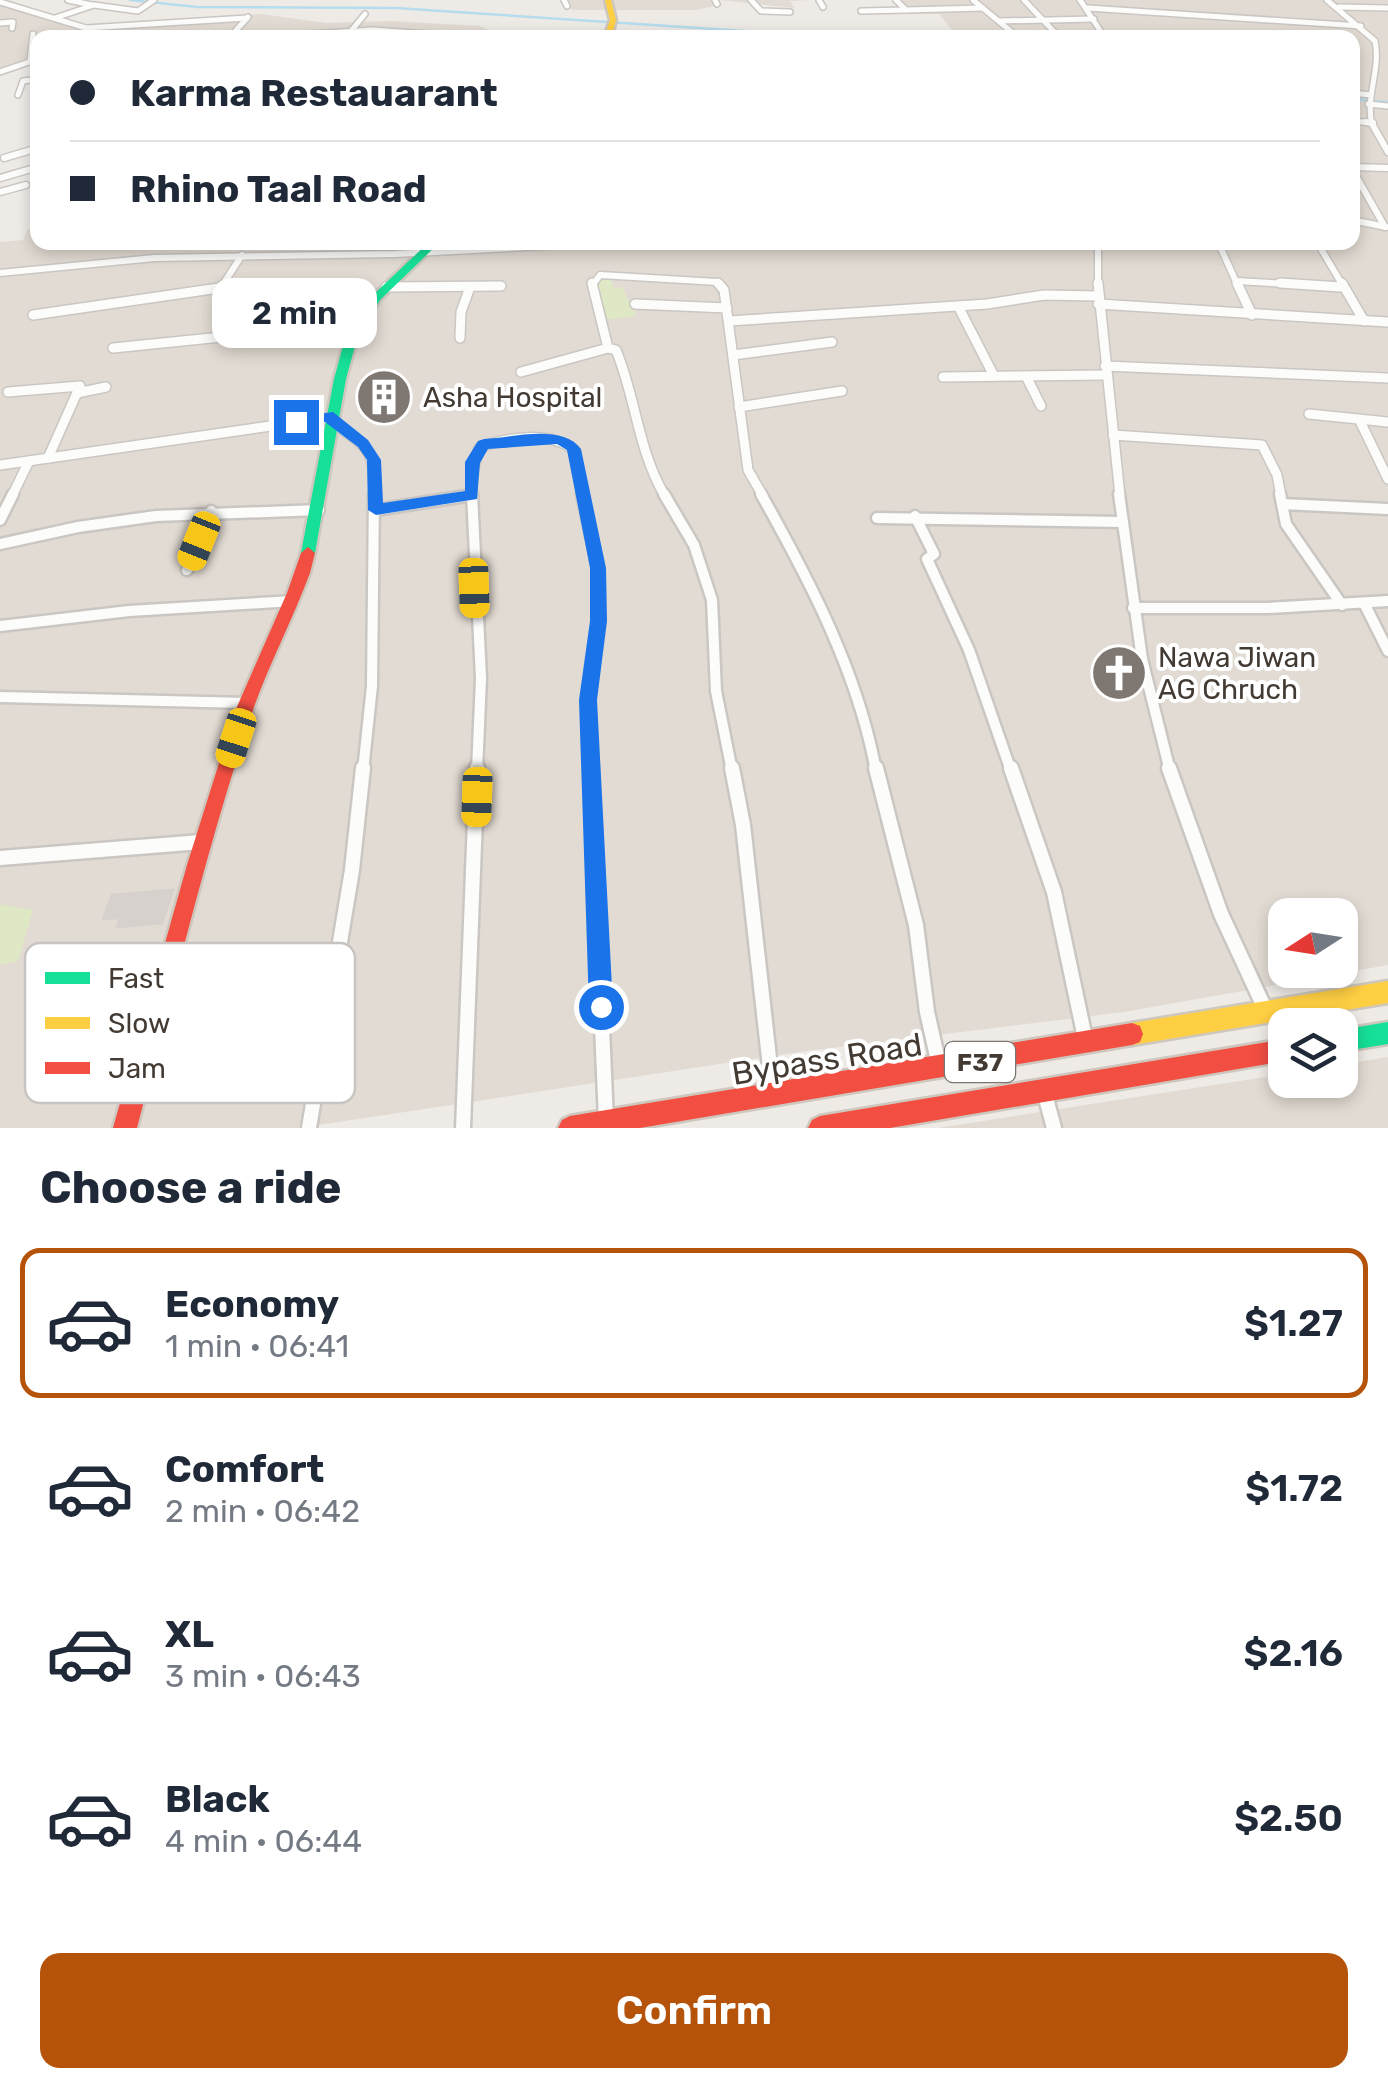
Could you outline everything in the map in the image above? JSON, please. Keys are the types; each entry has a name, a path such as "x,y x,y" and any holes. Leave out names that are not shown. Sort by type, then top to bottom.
{"main road":[{"path":"608,0 610,28"},
{"path":"174,943 247,703 294,602 319,510 345,356 358,324 386,287 427,250"},
{"name":"Bypass Road","path":"570,1128 1388,992"},
{"path":"1358,1038 1388,1033"},
{"name":"F37","path":"820,1128 1268,1053"},
{"path":"124,1128 131,1103"}],"street":[{"path":"68,0 138,11 151,2"},
{"path":"751,0 761,11 790,12"},
{"path":"819,0 823,7"},
{"path":"896,0 906,10"},
{"path":"972,0 1010,30"},
{"path":"1024,0 1052,30"},
{"path":"1080,0 1100,30"},
{"path":"1327,0 1360,26 1384,56 1370,100 1372,123 1388,152"},
{"path":"55,18 94,5"},
{"path":"0,6 86,28 247,17 236,30"},
{"path":"1338,7 1388,8"},
{"path":"861,11 983,8"},
{"path":"1088,8 1360,26"},
{"path":"351,30 365,14"},
{"path":"999,21 1094,19"},
{"path":"0,23 13,22 12,28"},
{"path":"1298,23 1305,30"},
{"path":"0,72 30,61"},
{"path":"18,95 23,81 30,80"},
{"path":"1376,84 1388,85"},
{"path":"1360,96 1388,106"},
{"path":"1360,122 1372,123"},
{"path":"4,158 30,150"},
{"path":"1360,168 1388,168"},
{"path":"0,178 30,169"},
{"path":"1360,182 1386,228"},
{"path":"0,192 26,185"},
{"path":"1360,222 1386,228"},
{"path":"222,255 224,250"},
{"path":"328,255 329,250"},
{"path":"0,273 222,255 400,250"},
{"path":"1098,250 1097,300 1133,608 1170,772 1229,939 1266,1011"},
{"path":"1222,250 1252,315"},
{"path":"1320,250 1364,321"},
{"path":"33,315 220,288 227,283 242,255"},
{"path":"608,348 592,284 600,275 717,282 724,290 748,470 802,566 866,716 882,804 916,925 927,1012 940,1068"},
{"path":"1236,281 1341,287"},
{"path":"460,338 461,312 470,286"},
{"path":"386,287 502,286"},
{"path":"635,304 728,314 958,306 1044,296 1252,315 1388,322"},
{"path":"958,306 994,376"},
{"path":"113,348 272,329 358,324"},
{"path":"733,355 832,342"},
{"path":"521,372 608,348 616,350 655,480 694,545 712,600 716,691 743,826 773,1095"},
{"path":"943,377 1224,369 1388,378"},
{"path":"1026,376 1041,406"},
{"path":"8,392 80,386 48,458"},
{"path":"77,393 106,387"},
{"path":"739,407 842,391"},
{"path":"1309,414 1388,422"},
{"path":"1359,419 1388,479"},
{"path":"0,465 332,420 363,444 374,460 376,510 372,686 352,870 340,943"},
{"path":"1113,435 1262,446 1277,475 1286,524 1342,605"},
{"path":"462,1128 480,678 472,462 484,444 557,439 574,449 598,568 598,621 588,700 606,1122"},
{"path":"0,520 29,461"},
{"path":"376,510 472,496"},
{"path":"1282,504 1388,509"},
{"path":"0,544 86,524 210,511 319,510"},
{"path":"187,570 210,511"},
{"path":"915,516 934,554 928,559 970,650 1054,892 1087,1044"},
{"path":"877,518 1123,522"},
{"path":"0,626 144,609 294,602"},
{"path":"1133,608 1388,602"},
{"path":"1364,603 1388,650"},
{"path":"0,696 247,703"},
{"path":"0,858 202,842"},
{"path":"1044,1091 1054,1128"},
{"path":"309,1128 313,1103"}],"shaded area":[{"path":"565,0 720,0 720,5 695,10 572,10"},
{"path":"720,0 809,0 790,1 794,8"},
{"path":"894,0 1388,0 1388,965 1358,970 1358,898 1268,898 1268,986 1124,1012 799,1052 299,1128 0,1128 0,242 23,240 30,229 30,250 1360,250 1360,30 952,30 939,14 909,14"},
{"path":"0,4 84,29 30,30 30,61 0,72"},
{"path":"261,14 326,23 393,21 479,26 489,30 95,30 94,27"},
{"path":"1388,1057 1388,1128 938,1128 1268,1077 1268,1098 1358,1098 1358,1062"}],"green space":[{"path":"611,279 614,288 622,287 636,316 604,320 598,280"},
{"path":"0,904 33,910 18,961 0,965"}],"building":[{"name":"Asha Hospital","path":"403,379 406,401 362,410 364,384"},
{"path":"173,890 162,923 117,927 120,918 103,919 112,895"}],"waterway":[{"path":"130,0 197,7 396,8 729,30"},
{"path":"1360,100 1388,102"}],"traffic: fast":[{"path":"308,553 340,379 352,335 376,298 427,250"},
{"path":"1358,1038 1388,1033"}],"traffic: slow":[{"path":"608,0 613,20 610,30"},
{"path":"1132,1034 1388,992"}],"traffic: jam":[{"path":"175,943 252,689 295,593 308,553"},
{"path":"570,1128 1132,1034"},
{"path":"820,1128 1268,1053"},
{"path":"125,1128 132,1103"}],"place":[{"name":"Asha Hospital","path":"384,397"},
{"name":"Nawa Jiwan AG Chruch","path":"1119,673"}],"route":[{"path":"296,422 333,417 332,422 363,444 374,460 376,510 472,496 472,462 484,444 557,439 574,449 598,568 598,621 588,700 601,1007"}]}
